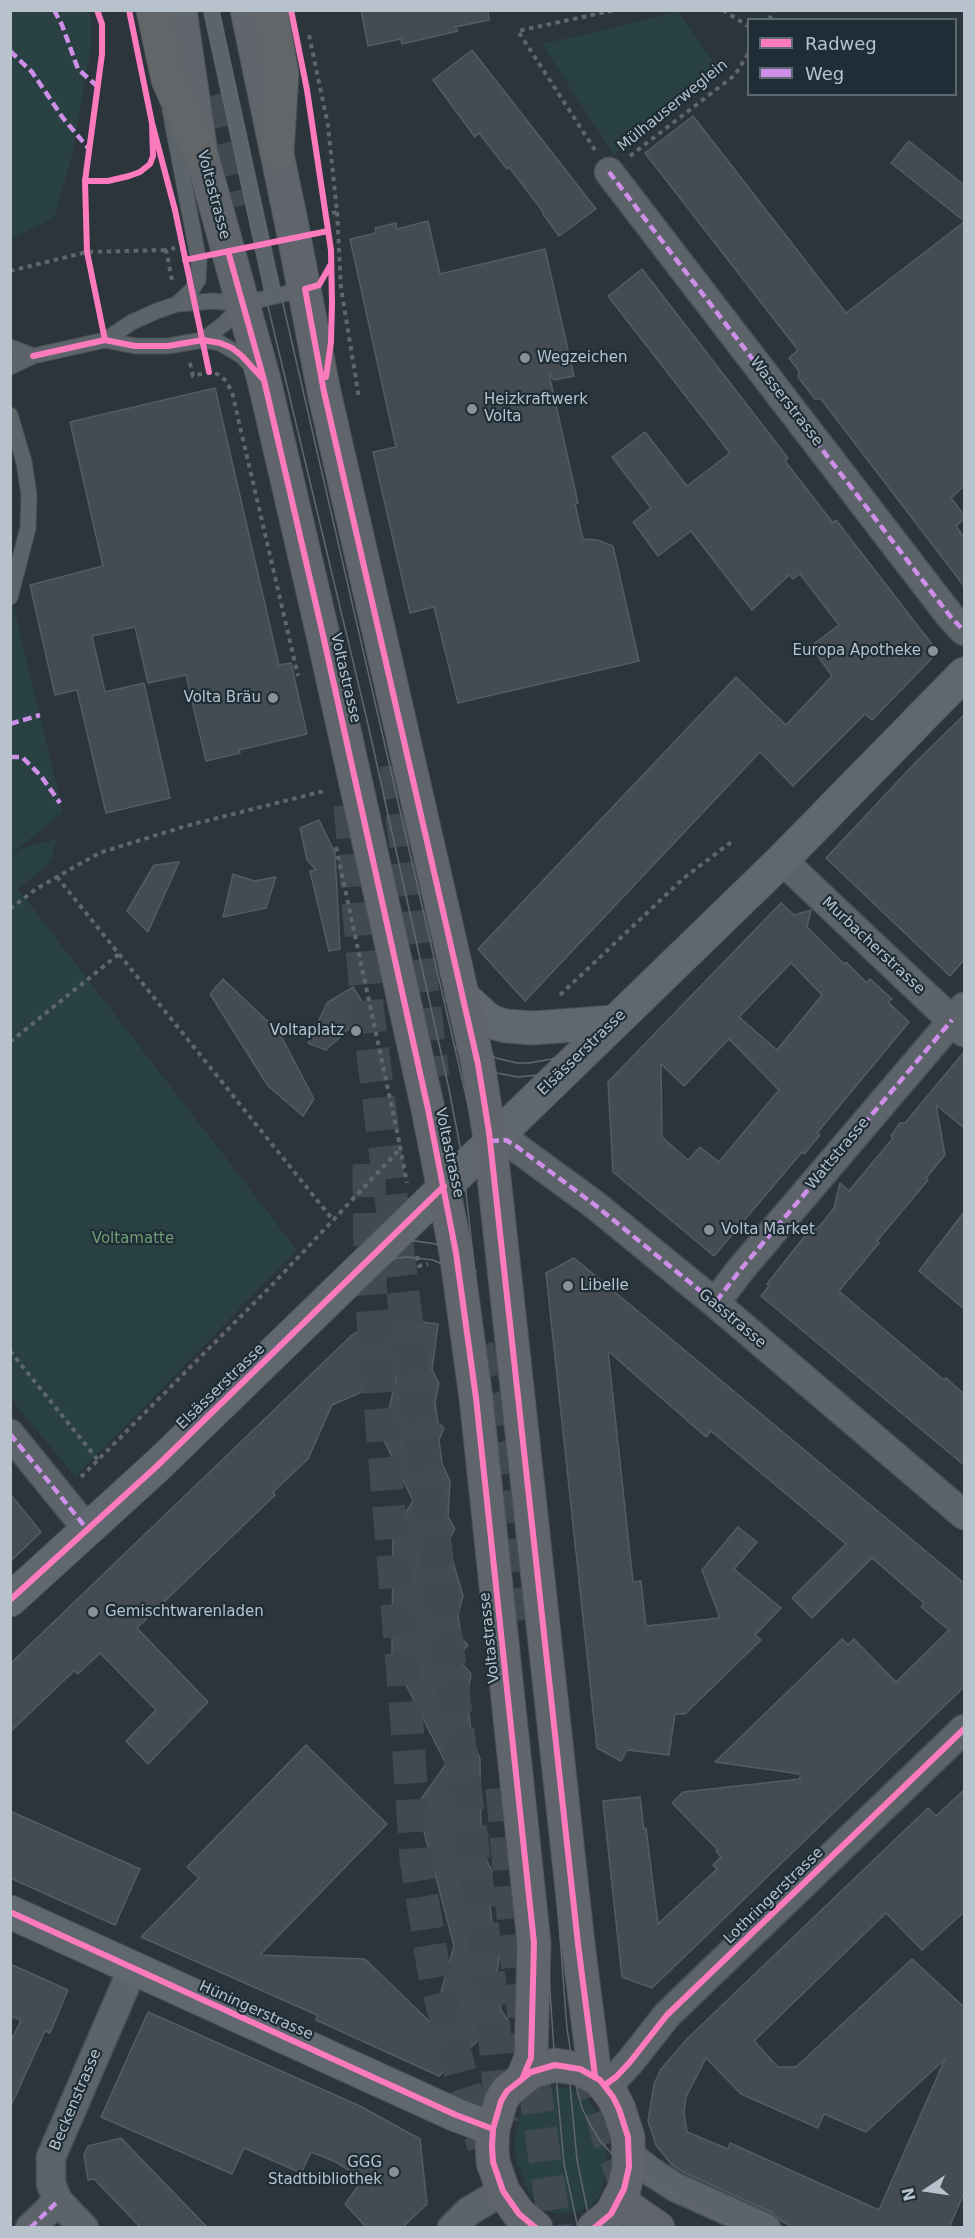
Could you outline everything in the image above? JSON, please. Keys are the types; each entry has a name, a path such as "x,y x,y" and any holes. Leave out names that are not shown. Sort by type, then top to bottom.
{"highway":[{"path":"153,10 168,80 201,153"},
{"path":"271,10 282,74 277,153"}],"main road":[{"name":"Voltastrasse","path":"180,10 201,153 264,380 357,783 444,1186 460,1277 476,1398 534,1943 531,2058 523,2077"},
{"path":"247,10 294,237 290,293 327,403 478,1065 490,1141 576,1920 600,2081"},
{"name":"Elsässerstrasse","path":"10,1600 165,1458 782,860 964,674"},
{"path":"462,996 486,1018 506,1026 532,1028 614,1022"},
{"name":"Hüningerstrasse","path":"10,1912 445,2110 493,2129"},
{"path":"536,2228 519,2214 503,2191 493,2162 493,2129 501,2101 507,2091 538,2068 555,2065 572,2067 600,2081 613,2097 628,2137 630,2155 628,2177 619,2201 610,2214 594,2228"},
{"path":"619,2201 658,2228"}],"street":[{"name":"Wasserstrasse","path":"609,172 935,597 964,631"},
{"name":"Murbacherstrasse","path":"782,860 960,1020"},
{"name":"Wattstrasse","path":"715,1303 741,1269 960,1020"},
{"name":"Gasstrasse","path":"490,1141 506,1140 516,1146 595,1205 715,1303 964,1515"},
{"path":"10,1434 87,1530"},
{"name":"Lothringerstrasse","path":"600,2081 616,2077 668,2015 964,1729"},
{"name":"Beckenstrasse","path":"58,2201 51,2184 51,2157 133,1968"},
{"path":"630,2155 675,2187 766,2228"},
{"path":"452,2228 469,2211 503,2191"},
{"path":"30,2228 58,2201 84,2228"}],"lane":[{"path":"10,367 33,356 105,340 132,322 157,310 177,304 213,301 242,304 290,293 211,10"},
{"path":"168,80 171,121 199,262 198,280 191,291 177,304"},
{"path":"203,340 242,304"},
{"path":"105,340 135,345 168,346 203,340 220,343 242,356 264,380"},
{"path":"10,347 33,356"},
{"path":"10,415 24,462 29,495 28,528 10,597"}],"path":[{"path":"609,172 518,31 615,10"},
{"path":"723,10 747,25"},
{"path":"308,33 328,125 337,212 326,214"},
{"path":"294,237 328,231 324,204"},
{"path":"10,261 13,270 87,252 166,250"},
{"path":"203,340 209,372 225,380 232,392 300,681"},
{"path":"322,782 325,793"},
{"path":"10,909 36,889 99,853 186,826 325,793 357,783"},
{"path":"335,840 398,1136"},
{"path":"554,998 562,994 685,878 734,840"},
{"path":"57,877 333,1220"},
{"path":"10,1042 119,954"},
{"path":"61,1497 273,1284 400,1149"},
{"path":"10,1351 98,1460"}],"green space":[{"path":"11,10 88,11 91,19 91,47 73,152 54,218 11,239"},
{"path":"679,12 716,66 614,155 542,44"},
{"path":"10,591 63,812 11,854 10,854"},
{"name":"Voltamatte","path":"56,840 51,861 18,889 297,1250 75,1477 10,1397 11,856 21,848"},
{"path":"541,2088 572,2089 585,2096 595,2110 607,2146 600,2195 592,2205 578,2211 559,2214 545,2210 532,2197 517,2161 514,2143 522,2108 530,2097"}],"building":[{"path":"361,10 488,10 489,20 455,27 458,31 402,44 401,39 368,46"},
{"path":"472,50 596,209 559,236 509,167 507,169 479,133 475,137 433,80"},
{"path":"693,116 846,313 964,222 964,486 951,498 964,515 964,519 956,526 964,538 964,586 821,399 815,399 798,377 799,371 789,358 798,350 645,153"},
{"path":"909,141 964,185 964,221 891,163"},
{"name":"Heizkraftwerk Volta","path":"428,221 440,274 545,249 574,376 554,380 549,374 578,503 575,504 583,539 597,540 613,546 639,661 458,703 434,607 410,613 373,452 396,447 350,239 376,233 375,228 396,223 397,229"},
{"path":"642,269 788,458 785,461 833,523 836,520 938,652 872,720 865,714 793,786 760,752 525,1001 478,949 736,677 786,725 832,676 811,646 839,625 800,574 793,579 789,575 752,610 691,531 658,556 633,522 651,508 612,457 645,432 687,486 730,453 608,296"},
{"path":"215,388 279,665 291,663 307,734 239,750 240,753 206,761 186,675 148,683 135,627 92,636 105,692 144,683 170,798 106,813 77,690 55,695 30,585 103,566 70,422"},
{"path":"964,715 964,960 950,976 826,858 915,763"},
{"path":"319,820 335,853 340,949 329,951 310,871 316,870 307,860 300,828"},
{"path":"179,862 148,932 127,911 154,865"},
{"path":"233,874 254,881 276,877 266,908 223,917"},
{"path":"781,903 794,915 811,910 807,927 844,964 846,962 867,983 870,979 892,999 888,1002 909,1022 817,1133 820,1135 804,1154 802,1152 714,1256 613,1172 608,1082","holes":["791,963 822,995 777,1050 739,1017","729,1039 779,1090 719,1162 700,1147 688,1160 662,1137 661,1064 684,1086"]},
{"path":"223,979 279,1032 314,1099 303,1116 268,1086 210,994"},
{"path":"353,987 368,1011 326,1050 308,1043 327,1003"},
{"path":"964,1052 964,1128 936,1105 945,1155 926,1178 928,1180 877,1241 879,1243 839,1291 944,1380 946,1378 964,1394 964,1465 761,1296 769,1286 767,1284 808,1232 819,1227 834,1208 840,1183 849,1191 893,1138 891,1136 900,1123 905,1123"},
{"path":"964,1212 964,1309 919,1271"},
{"path":"574,1258 964,1583 964,1687 652,1988 622,1977 603,1801 640,1797 658,1924 717,1869 713,1865 721,1857 716,1851 718,1850 672,1803 683,1792 800,1779 800,1774 715,1762 842,1639 848,1645 854,1639 896,1682 949,1630 921,1607 924,1603 872,1558 812,1618 792,1598 846,1544 711,1431 706,1437 608,1351 633,1582 641,1581 646,1626 720,1618 702,1570 738,1527 757,1542 734,1569 781,1608 755,1635 761,1640 685,1714 675,1714 669,1755 627,1750 621,1761 597,1748 546,1273"},
{"path":"391,1310 405,1320 438,1324 432,1370 439,1383 435,1402 438,1423 444,1428 439,1440 442,1464 450,1481 448,1517 455,1529 450,1538 453,1562 463,1596 458,1614 461,1638 468,1645 457,1657 471,1674 467,1697 472,1740 480,1759 481,1825 488,1835 483,1842 485,1857 492,1871 489,1896 492,1922 501,1947 497,1972 501,2010 509,2022 492,2028 439,2076 316,2020 317,2015 141,1937 199,1878 187,1867 306,1745 387,1824 260,1955 365,1959 432,2024 454,1946 417,1805 446,1764 392,1657 393,1533 413,1501 383,1438 396,1377 332,1405 308,1459 273,1492 275,1495 137,1628 208,1702 148,1764 126,1741 156,1710 100,1653 78,1674 74,1671 10,1732 10,1664 351,1336"},
{"path":"10,1494 41,1532 10,1562"},
{"path":"964,1790 964,1912 922,1950 886,1913 754,2041 778,2067 796,2067 912,1959 964,2007 964,2193 949,2228 795,2228 780,2220 773,2213 672,2165 656,2145 648,2121 654,2084 661,2069 688,2038 928,1808 936,1816","holes":["706,2058 741,2094 818,2128 824,2114 866,2132 945,2059 879,2210 730,2143 728,2149 687,2132 684,2113 686,2097"]},
{"path":"10,1811 140,1869 115,1925 10,1878"},
{"path":"10,1964 68,1990 50,2033 45,2031 10,2108 10,2043 21,2020 10,2016"},
{"path":"148,2012 360,2106 420,2139 427,2204 402,2228 367,2228 345,2204 363,2179 336,2162 311,2152 301,2173 244,2148 232,2174 101,2117"},
{"path":"121,2138 208,2228 141,2228 94,2179 88,2180 84,2155 88,2146"}],"tunnel":[{"path":"206,97 231,208"},
{"path":"396,765 433,1077"},
{"path":"350,805 367,1006 491,1994 502,2122"},
{"path":"369,1164 370,1282 416,1859 435,1978 463,2083 484,2146"},
{"path":"477,1347 494,1397 528,1636"},
{"path":"502,1788 518,1975 555,2228"},
{"path":"588,2064 607,2134 627,2189"}],"tram line":[{"path":"204,10 266,298 367,720 462,1157 542,1874 564,2164 578,2228"},
{"path":"219,10 274,265 472,1122 485,1212 555,1870 567,2029 577,2090 582,2108 591,2126 600,2141 614,2156 671,2193 733,2228"},
{"path":"10,1591 153,1462 442,1177 876,757 964,666"},
{"path":"10,1608 161,1470 774,879 964,682"},
{"path":"452,1019 467,1039 481,1051 496,1058 529,1063 552,1059 565,1053"},
{"path":"454,1046 478,1064 497,1073 518,1077 550,1074"},
{"path":"485,1193 493,1163 501,1148"},
{"path":"395,1242 415,1241 436,1244 456,1253 476,1271"},
{"path":"376,1266 397,1258 433,1260 460,1277 475,1301"},
{"path":"570,2085 577,2160 591,2228"}],"marked path":[{"path":"54,10 78,69 97,86"},
{"path":"10,51 32,72 63,118 89,149"},
{"path":"609,172 950,616 964,631"},
{"path":"10,724 40,715"},
{"path":"10,757 22,757 41,776 60,803"},
{"path":"490,1141 506,1140 516,1146 595,1205 715,1303 741,1269 952,1020"},
{"path":"10,1434 87,1529"},
{"path":"30,2228 58,2201"}],"cycle path":[{"path":"97,10 102,24 102,54 85,181 87,252 105,340"},
{"path":"85,181 108,181 140,172 150,164 153,156 152,123 129,10"},
{"path":"291,10 307,90 331,250 331,342 326,377"},
{"path":"152,123 175,210 209,372"},
{"path":"185,260 328,231"},
{"path":"228,251 264,380 323,635 428,1109 456,1253 476,1398 534,1943 531,2058 523,2077"},
{"path":"331,264 319,285 305,289 324,392 478,1064 489,1132 578,1944 595,2076"},
{"path":"33,356 105,340 135,346 168,346 203,340 232,348 262,378"},
{"path":"10,1600 157,1466 444,1186"},
{"path":"605,2085 630,2062 667,2015 964,1729"},
{"path":"10,1912 456,2115 493,2129"},
{"path":"536,2228 519,2214 503,2191 493,2162 493,2129 501,2101 507,2091 531,2072 555,2065 580,2069 600,2080 619,2109 628,2137 629,2167 624,2189 611,2214 594,2228"}],"place":[{"name":"Wegzeichen","path":"525,358"},
{"name":"Heizkraftwerk Volta","path":"472,409"},
{"name":"Europa Apotheke","path":"933,651"},
{"name":"Volta Bräu","path":"273,698"},
{"name":"Voltaplatz","path":"356,1031"},
{"name":"Volta Market","path":"709,1230"},
{"name":"Libelle","path":"568,1286"},
{"name":"Gemischtwarenladen","path":"93,1612"},
{"name":"GGG Stadtbibliothek","path":"394,2172"}]}
